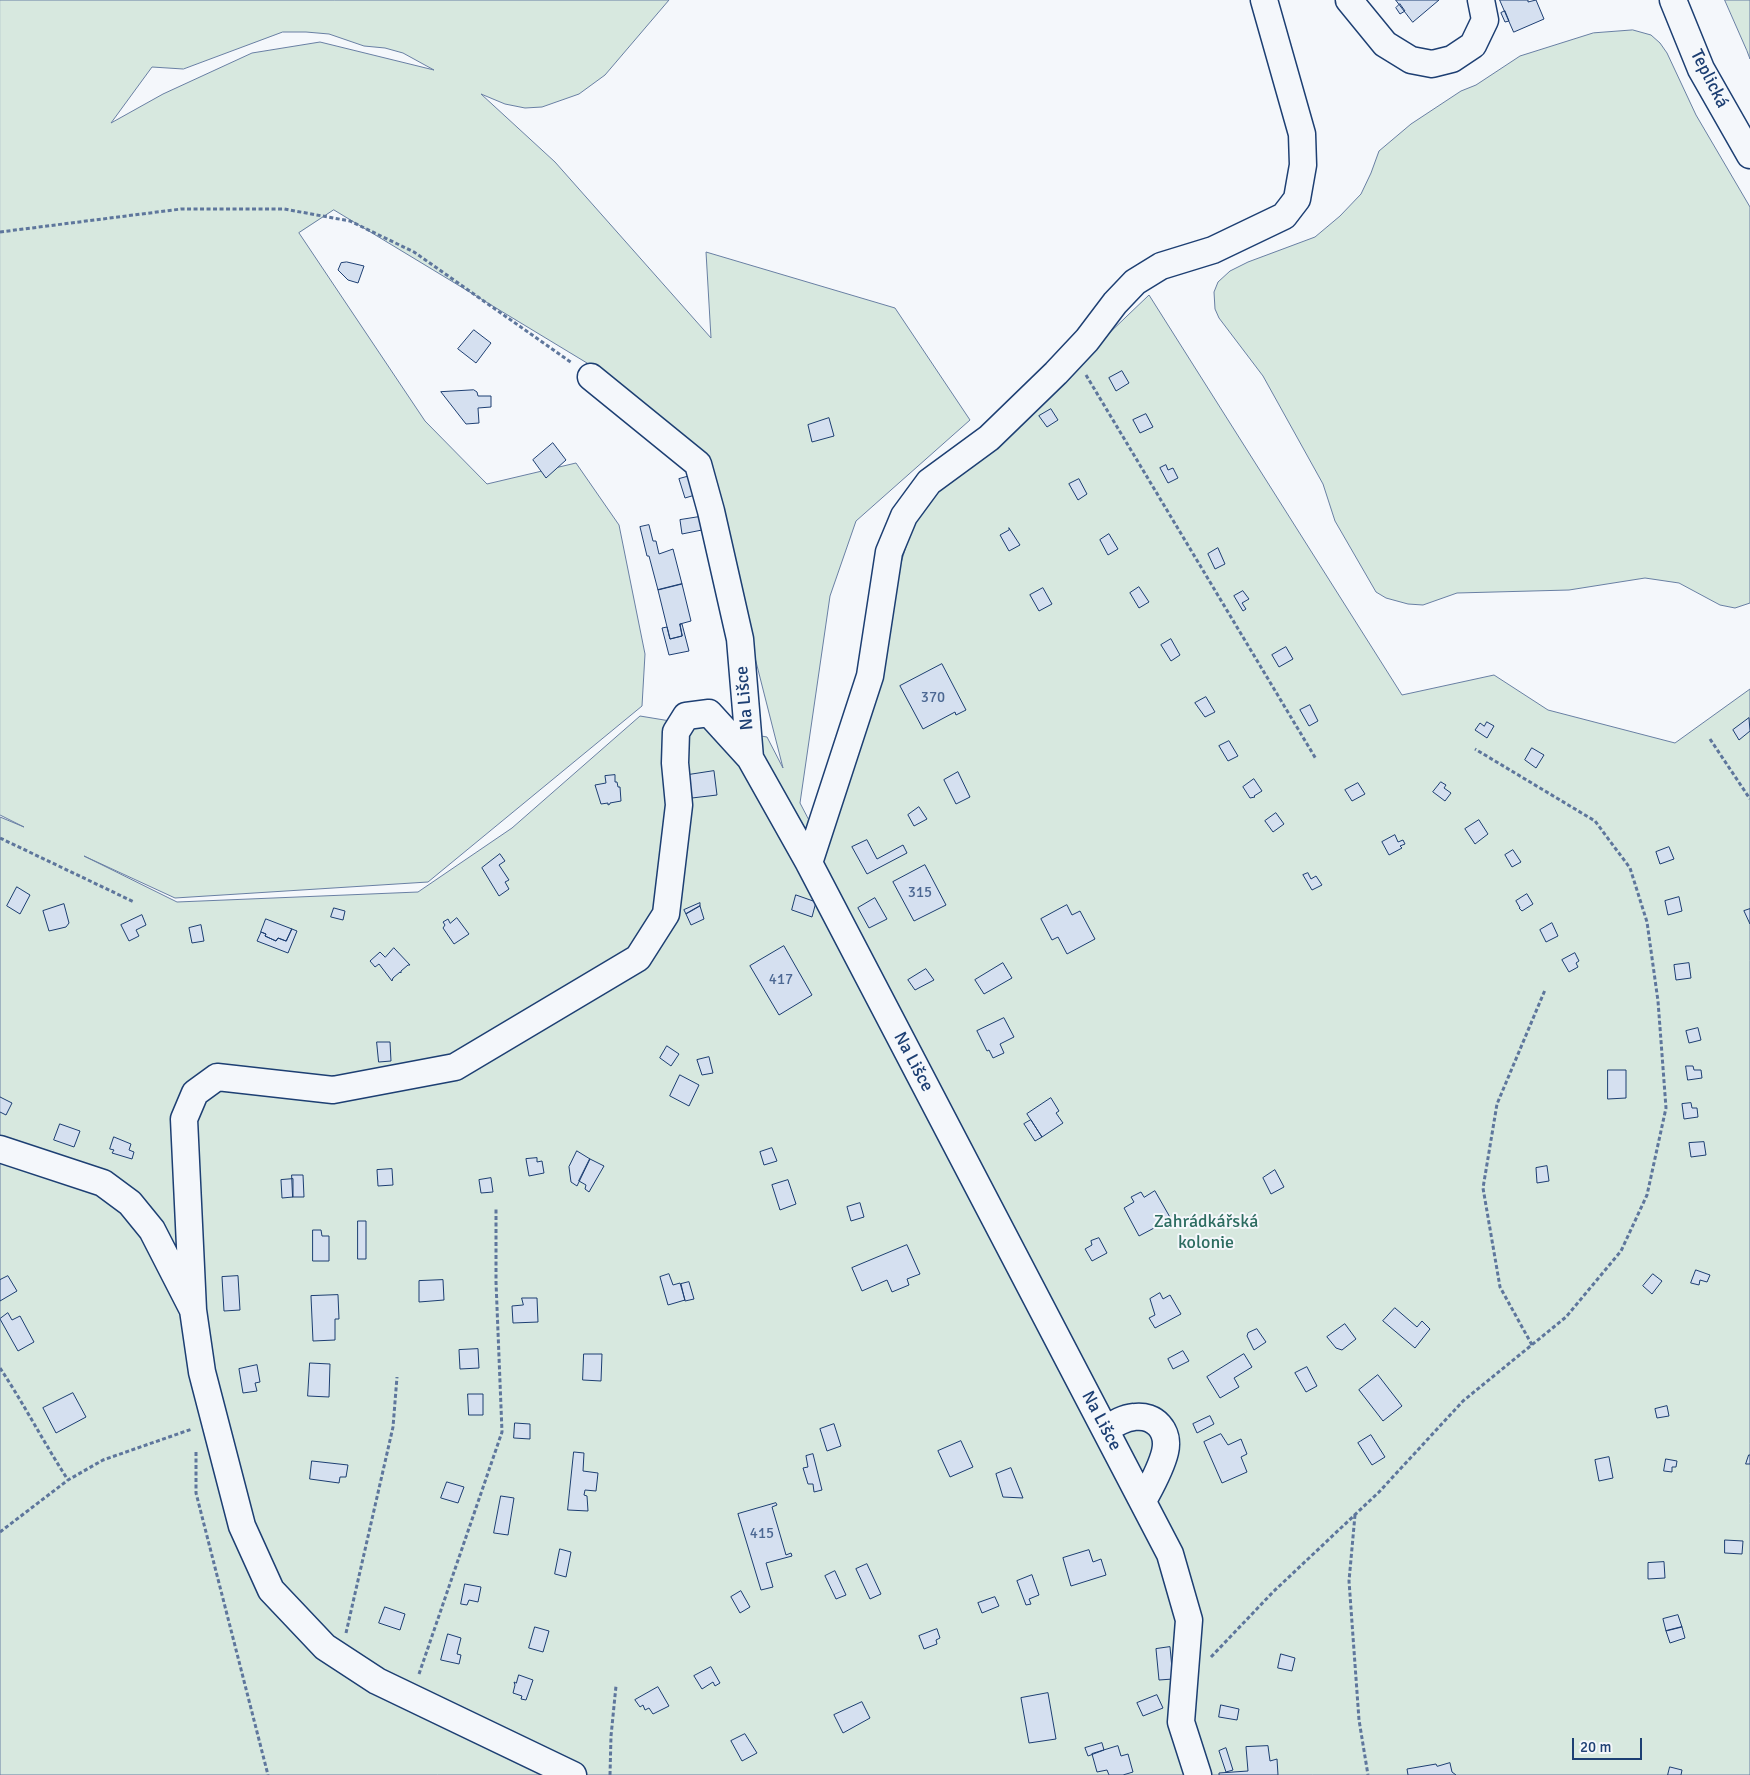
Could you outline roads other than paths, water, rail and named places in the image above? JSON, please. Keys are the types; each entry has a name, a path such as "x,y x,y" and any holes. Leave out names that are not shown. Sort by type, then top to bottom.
{"street":[{"path":"809,863 870,676 889,552 904,516 929,482 989,438 1074,354 1115,303 1135,282 1161,266 1213,250 1284,216 1297,199 1303,166 1302,134 1264,0"},
{"path":"1349,0 1385,44 1411,60 1432,64 1452,59 1473,45 1485,20 1481,0"},
{"name":"Teplická","path":"1673,0 1701,69 1750,155"},
{"name":"Na Lišce","path":"591,377 698,464 711,511 740,638 750,758 809,863 1170,1554 1189,1620 1181,1722 1198,1775"},
{"path":"573,1775 412,1688 377,1681 342,1648 325,1648 271,1590 242,1526 202,1372 193,1310 184,1119 195,1093 217,1076 333,1090 455,1067 638,958 666,914 679,805 675,762 676,732 686,716 709,713 750,758"},
{"path":"0,1149 104,1183 130,1203 152,1230 193,1310"},
{"path":"1106,1429 1122,1420 1134,1417 1149,1418 1160,1424 1166,1434 1166,1452 1143,1502"}],"park label":[{"name":"Zahrádkářská kolonie","path":"1206,1232"}]}
